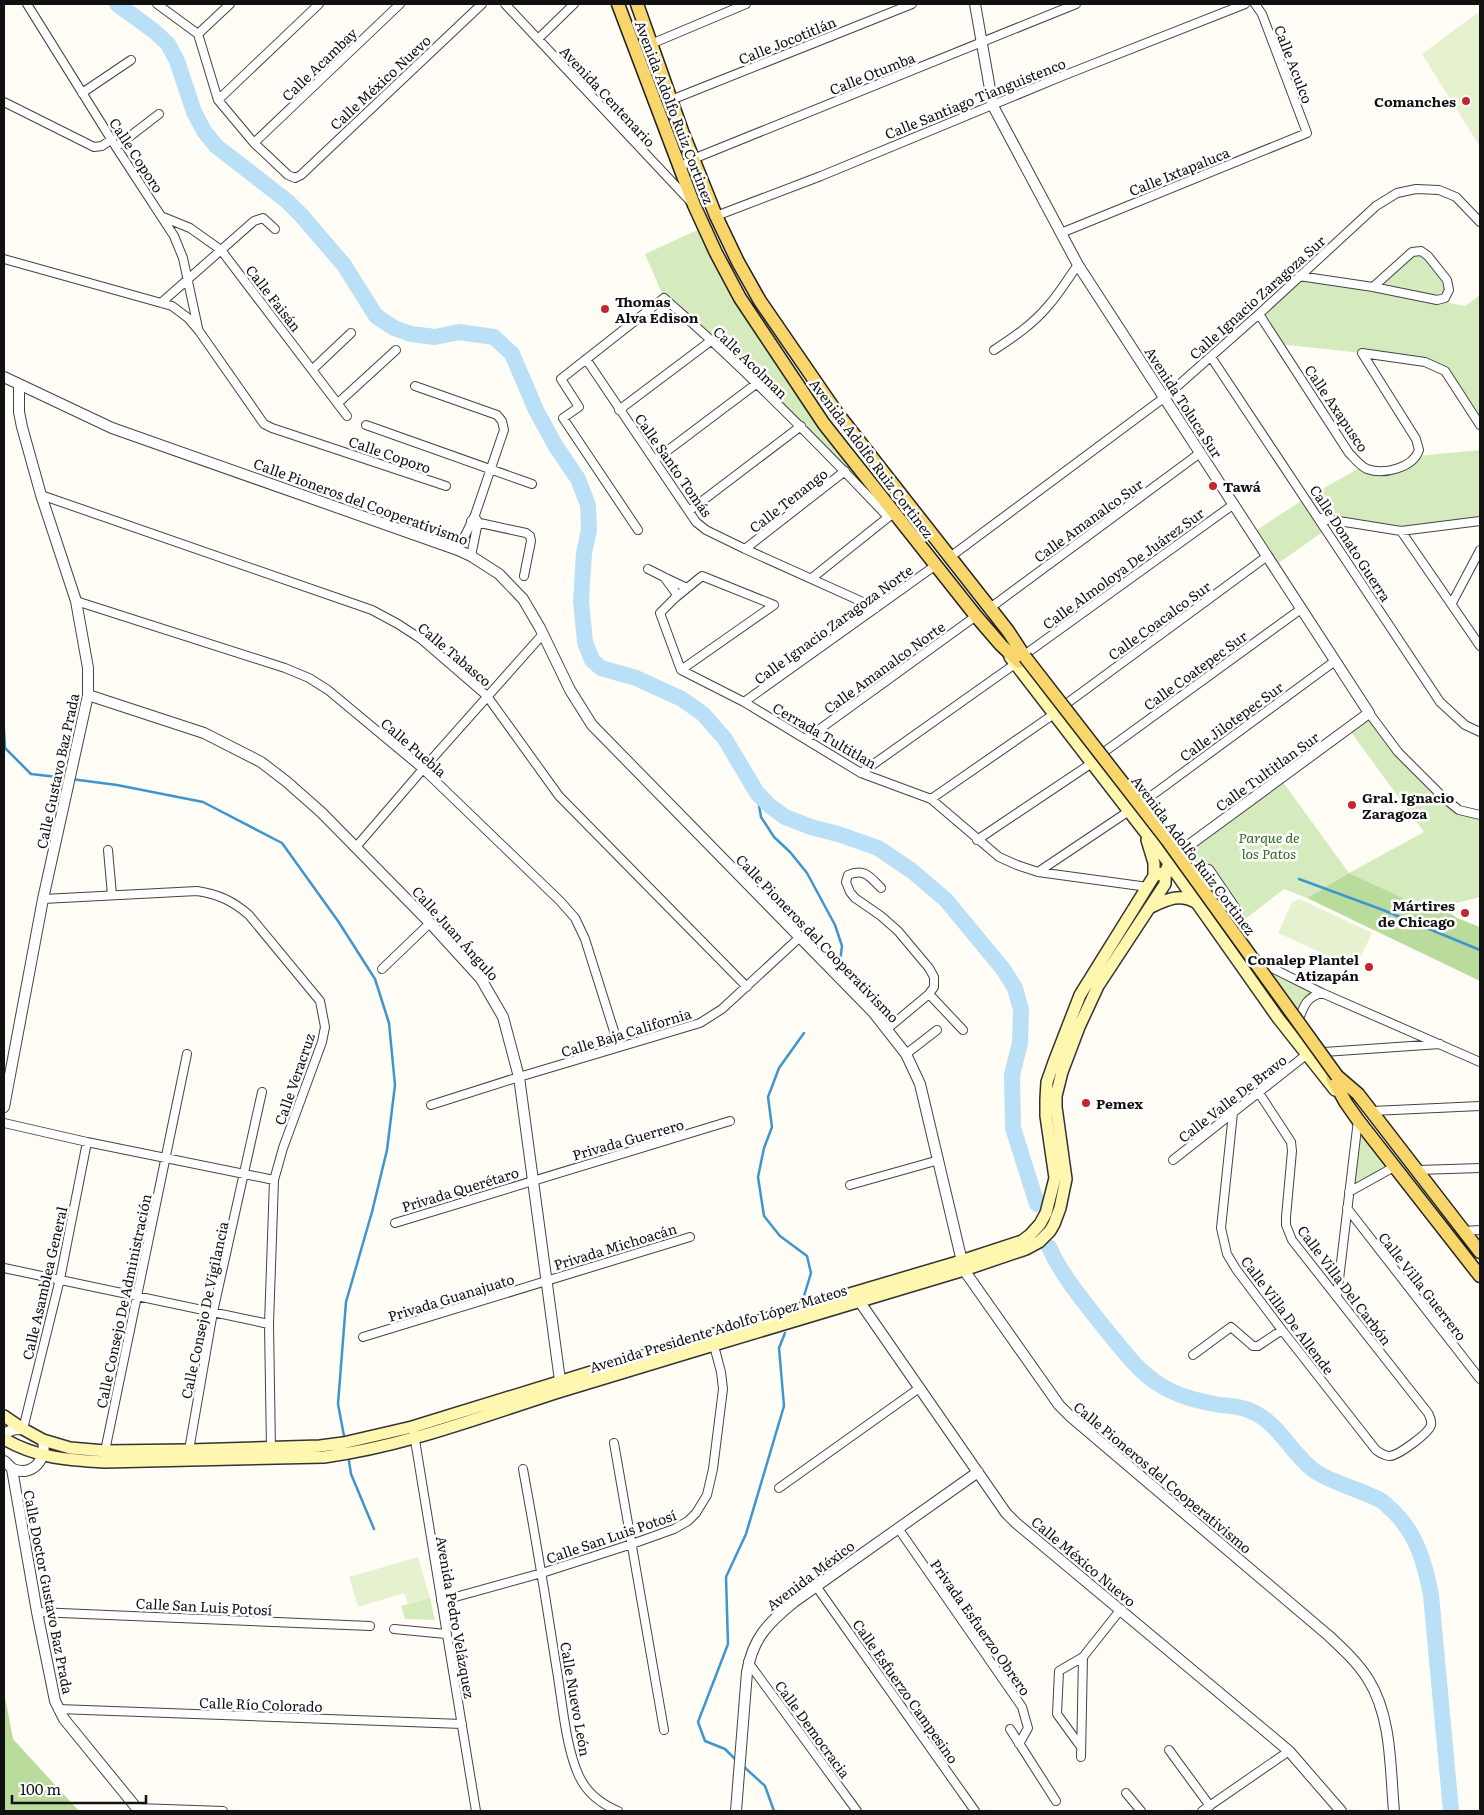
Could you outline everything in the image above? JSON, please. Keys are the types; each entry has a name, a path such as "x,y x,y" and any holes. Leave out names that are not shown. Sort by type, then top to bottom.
{"main road":[{"name":"Avenida Adolfo Ruiz Cortinez","path":"618,4 679,168 716,253 740,298 824,424 891,514 936,565 1000,645 1021,659 1066,704 1181,851 1299,1019 1480,1252"},
{"name":"Avenida Adolfo Ruiz Cortinez","path":"637,4 671,100 716,216 754,291 837,413 1008,631 1021,659 1054,714 1130,811 1165,870 1198,904 1306,1055 1346,1103 1480,1276"},
{"path":"740,298 754,291"},
{"name":"Avenida Adolfo Ruiz Cortinez","path":"1021,659 1167,840 1335,1077 1346,1103"},
{"path":"1072,738 1085,728"},
{"path":"1141,827 1152,851 1154,863 1165,870 1187,874 1247,957 1259,970 1272,979"},
{"name":"Avenida Presidente Adolfo López Mateos","path":"962,1265 1022,1241 1040,1224 1046,1213 1055,1178 1046,1116 1048,1082 1052,1069 1080,995 1148,887 1181,851"},
{"name":"Avenida Presidente Adolfo López Mateos","path":"4,1416 23,1430 43,1440 70,1448 105,1451 189,1450 324,1457 346,1454 712,1340 962,1265 1026,1249 1039,1242 1050,1232 1060,1208 1066,1179 1056,1108 1058,1083 1079,1027 1094,994 1165,884 1165,870"},
{"path":"1150,908 1176,896 1185,897 1198,904"},
{"name":"Avenida Adolfo Ruiz Cortinez","path":"1335,1077 1358,1094"},
{"name":"Avenida Presidente Adolfo López Mateos","path":"4,1437 20,1448 44,1456 70,1460 104,1462 272,1453"}],"street":[{"name":"Calle Coporo","path":"27,4 116,147 163,217 180,247 199,331"},
{"path":"158,4 198,34 218,100 254,143"},
{"path":"198,34 230,4"},
{"path":"218,100 319,4"},
{"name":"Calle Acambay","path":"254,143 400,4"},
{"name":"Calle México Nuevo","path":"254,143 288,175 295,178 308,168 482,4"},
{"name":"Avenida Centenario","path":"504,4 694,205"},
{"path":"538,39 574,4"},
{"path":"651,44 746,4"},
{"name":"Calle Jocotitlán","path":"671,100 912,4"},
{"name":"Avenida Toluca Sur","path":"975,4 992,106 1078,265 1369,713 1398,752 1444,798 1459,810 1480,815"},
{"name":"Calle Otumba","path":"679,168 693,159 1076,4"},
{"name":"Calle Santiago Tianguistenco","path":"716,216 821,176 1065,75 1245,4"},
{"name":"Calle Aculco","path":"1255,4 1262,14 1307,134"},
{"path":"82,93 131,60"},
{"path":"4,102 94,147 102,146 112,139"},
{"path":"116,147 160,114"},
{"name":"Calle Ixtapaluca","path":"1060,233 1307,134"},
{"name":"Calle Ignacio Zaragoza Sur","path":"950,557 1165,397 1259,314 1376,206 1397,193 1416,189 1439,190 1456,197 1480,222"},
{"name":"Calle Faisán","path":"163,217 190,228 221,250 347,416"},
{"path":"161,302 258,218 267,221 275,229"},
{"path":"1300,276 1373,287 1437,300 1446,298 1449,290 1447,280 1428,256 1421,251 1412,252 1373,287"},
{"name":"Calle Coporo","path":"4,258 172,306 180,311 199,331 264,424 446,486"},
{"path":"994,350 1036,319 1050,304 1078,265"},
{"name":"Calle Acolman","path":"586,359 664,298 712,340 801,426 845,472 891,514"},
{"name":"Calle Axapusco","path":"1259,314 1349,453 1366,468 1376,471 1400,467 1413,460 1419,450 1416,439 1362,353 1435,365 1445,371 1479,419"},
{"path":"313,369 352,333"},
{"path":"619,410 712,340"},
{"path":"338,403 396,350"},
{"name":"Calle Donato Guerra","path":"1211,357 1320,518 1440,702 1465,725 1480,732"},
{"path":"586,359 561,379 579,407 563,418 638,530"},
{"name":"Calle Santo Tomás","path":"586,359 696,522 706,530 745,549 876,608"},
{"name":"Calle Pioneros del Cooperativismo","path":"4,377 112,428 458,550 499,574 516,590 530,609 570,690 592,725 618,754 800,937 887,1029 906,1054 920,1084 962,1265 1059,1405 1071,1418 1329,1636 1357,1664 1368,1679 1383,1716 1387,1737 1394,1811"},
{"path":"655,460 756,384"},
{"name":"Calle Gustavo Baz Prada","path":"4,1107 43,899 88,695 88,668 76,601 41,495 22,427 19,412 20,385"},
{"path":"415,386 497,415 502,421 504,430 475,520 471,556"},
{"path":"366,425 532,484"},
{"path":"689,512 801,426"},
{"name":"Calle Amanalco Sur","path":"990,608 1200,453"},
{"name":"Calle Tenango","path":"745,549 845,472"},
{"name":"Calle Tabasco","path":"41,495 372,610 421,639 487,696 558,796 747,987"},
{"name":"Calle Almoloya De Juárez Sur","path":"860,773 1234,504"},
{"path":"812,578 891,514"},
{"path":"1320,518 1401,531 1480,521"},
{"path":"458,550 475,520"},
{"path":"475,520 526,533 530,536 531,541 524,576"},
{"path":"1401,531 1480,646"},
{"path":"1452,603 1480,550"},
{"name":"Calle Coacalco Sur","path":"1066,704 1266,557"},
{"name":"Calle Ignacio Zaragoza Norte","path":"744,702 936,565"},
{"path":"648,569 687,588"},
{"path":"702,576 774,605 681,670 660,613 687,588 702,576"},
{"path":"664,577 676,593 675,598"},
{"name":"Calle Puebla","path":"76,601 285,668 309,678 328,690 423,769 553,894 575,918 585,939 619,1047"},
{"name":"Calle Coatepec Sur","path":"1104,752 1301,609"},
{"name":"Calle Amanalco Norte","path":"806,739 976,616"},
{"path":"356,847 543,634"},
{"name":"Calle Jilotepec Sur","path":"1143,802 1334,661"},
{"name":"Cerrada Tultitlan","path":"681,670 744,702 860,773 931,799 977,840 999,857 1017,866 1038,872 1148,887"},
{"name":"Calle Juan Ángulo","path":"88,695 204,733 261,762 315,807 356,847 481,978 504,1017 519,1077 561,1386"},
{"name":"Calle Tultitlan Sur","path":"1181,851 1369,713"},
{"path":"931,799 1054,714"},
{"path":"977,840 1092,763"},
{"path":"1038,872 1130,811"},
{"path":"108,850 112,895"},
{"path":"881,888 865,873 856,872 848,875 846,882 850,892 856,898 898,931 929,968 934,977 934,986 929,994 887,1029"},
{"name":"Calle Veracruz","path":"43,899 197,891 214,893 239,906 249,915 320,1000 324,1013 325,1027 322,1042 283,1148 274,1180 269,1324 272,1453"},
{"path":"382,969 430,923"},
{"name":"Calle Baja California","path":"431,1105 700,1023 722,1009 800,937"},
{"path":"1260,962 1322,993 1480,1062"},
{"path":"1299,1019 1307,1002 1313,996 1322,993"},
{"path":"929,994 963,1030"},
{"path":"906,1054 937,1030"},
{"path":"1324,1052 1441,1044"},
{"name":"Calle Consejo De Administración","path":"105,1451 187,1054"},
{"name":"Calle Valle De Bravo","path":"1173,1160 1306,1055"},
{"name":"Calle Consejo De Vigilancia","path":"189,1450 213,1312 262,1092"},
{"name":"Calle Villa Del Carbón","path":"1259,1092 1291,1142 1292,1152 1286,1217 1288,1233 1428,1413 1431,1426"},
{"path":"1372,1112 1480,1106"},
{"name":"Calle Villa De Allende","path":"1233,1112 1221,1228 1227,1254 1236,1269 1376,1450 1391,1456 1398,1453 1431,1426"},
{"path":"1337,1296 1358,1120"},
{"name":"Privada Guerrero","path":"532,1180 730,1122"},
{"path":"4,1123 274,1180"},
{"name":"Calle Asamblea General","path":"23,1430 60,1280 87,1142"},
{"path":"850,1185 939,1160"},
{"path":"1349,1192 1394,1167"},
{"path":"1418,1170 1480,1168"},
{"name":"Privada Querétaro","path":"395,1223 532,1180"},
{"name":"Calle Villa Guerrero","path":"1347,1208 1480,1379"},
{"path":"1464,1231 1480,1230"},
{"name":"Privada Michoacán","path":"547,1280 690,1237"},
{"path":"4,1268 269,1324"},
{"name":"Privada Guanajuato","path":"363,1337 547,1280"},
{"name":"Calle México Nuevo","path":"856,1297 1006,1513 1289,1751 1341,1811"},
{"path":"1193,1355 1231,1326 1254,1346 1258,1346 1282,1330"},
{"name":"Calle San Luis Potosí","path":"440,1601 542,1573 632,1544 674,1529 688,1521 696,1513 707,1495 713,1468 723,1389 721,1372 712,1340"},
{"path":"779,1488 918,1388"},
{"path":"4,1437 7,1432 14,1428 23,1430"},
{"name":"Avenida Pedro Velázquez","path":"413,1432 476,1811"},
{"path":"43,1440 44,1456"},
{"path":"614,1442 664,1730"},
{"name":"Calle Doctor Gustavo Baz Prada","path":"44,1456 36,1466 24,1471 12,1468 37,1612 58,1709 64,1719 138,1810"},
{"path":"4,1461 12,1468"},
{"name":"Calle Nuevo León","path":"523,1469 542,1573 569,1745 579,1776 590,1793 604,1805 618,1811"},
{"name":"Avenida México","path":"736,1811 748,1662 752,1650 768,1625 816,1586 978,1472"},
{"name":"Privada Esfuerzo Obrero","path":"898,1528 1022,1707 1028,1728 1019,1744"},
{"name":"Calle Esfuerzo Campesino","path":"816,1586 975,1811"},
{"path":"1081,1746 1058,1714 1059,1671 1083,1657 1121,1609"},
{"name":"Calle San Luis Potosí","path":"37,1612 370,1626"},
{"path":"394,1629 446,1634"},
{"path":"1081,1757 1083,1657"},
{"name":"Calle Democracia","path":"748,1662 857,1811"},
{"name":"Calle Río Colorado","path":"58,1709 462,1724"},
{"path":"1010,1729 1056,1801"},
{"path":"1169,1750 1210,1806"},
{"path":"1202,1811 1289,1751"},
{"path":"1126,1794 1141,1811"},
{"path":"138,1810 223,1811"}],"green space":[{"name":"Comanches","path":"1480,11 1480,147 1422,54"},
{"path":"704,227 716,253 888,517 664,298 645,254"},
{"path":"1412,252 1428,256 1449,290 1439,301 1465,306 1480,295 1480,413 1477,420 1445,371 1435,365 1362,353 1278,344 1259,314 1299,276 1373,287"},
{"path":"1480,450 1480,521 1401,531 1320,518 1327,529 1273,567 1252,533 1306,498 1363,466 1388,470 1417,456"},
{"path":"1369,713 1398,752 1459,810 1480,815 1480,897 1442,907 1414,903 1349,873 1424,832 1348,728"},
{"name":"Parque de los Patos","path":"1280,778 1349,873 1307,898 1284,889 1244,920 1197,874 1181,851"},
{"path":"1349,873 1414,903 1442,907 1457,918 1480,927 1480,981 1307,898"},
{"path":"1300,899 1372,933 1360,958 1357,957 1353,967 1278,933 1292,902"},
{"path":"1260,962 1322,993 1313,996 1299,1019"},
{"path":"1358,1120 1394,1167 1349,1192"},
{"path":"418,1557 430,1598 408,1604 404,1593 358,1607 349,1577"},
{"path":"430,1598 435,1620 405,1619 401,1606"},
{"path":"4,1692 13,1739 79,1811 4,1811"}],"waterway":[{"path":"117,4 154,31 168,44 177,61 194,112 204,131 216,146 287,201 301,215 344,265 376,316 394,328 411,334 435,337 459,332 494,337 512,354 536,410 555,445 578,479 588,505 589,530 584,553 581,601 585,642 592,660 601,668 636,678 682,699 703,714 725,739 757,793 785,817 878,848 912,871 946,900 1003,969 1015,988 1021,1010 1020,1043 1012,1075 1013,1128 1037,1204"},
{"path":"4,730 5,748 31,774 66,778"},
{"path":"71,779 117,785 203,802 282,843 338,921 375,979 389,1023 395,1085 387,1150 372,1212 346,1302 338,1404 344,1436"},
{"path":"757,793 761,817 774,837 790,852 807,873 835,925 842,946 840,962"},
{"path":"1299,879 1383,910 1480,950"},
{"path":"804,1033 779,1068 768,1097 772,1127 764,1148 758,1177 764,1216 780,1236 807,1256 811,1273 804,1296"},
{"path":"1049,1247 1061,1269 1083,1301 1130,1359 1150,1378 1164,1388 1187,1397 1243,1408 1257,1414 1273,1426 1300,1458 1316,1472 1382,1501 1408,1529 1423,1561 1431,1595 1451,1811"},
{"path":"737,1761 725,1749 705,1741 698,1722 728,1644 726,1577 746,1534 784,1406 779,1348 785,1333"},
{"path":"349,1461 351,1474 374,1529"},
{"path":"743,1766 765,1786 774,1811"}],"place":[{"name":"Comanches","path":"1466,101"},
{"name":"Thomas Alva Edison","path":"605,309"},
{"name":"Tawá","path":"1213,486"},
{"name":"Gral. Ignacio Zaragoza","path":"1352,805"},
{"name":"Mártires de Chicago","path":"1465,913"},
{"name":"Conalep Plantel Atizapán","path":"1369,967"},
{"name":"Pemex","path":"1086,1103"}]}
